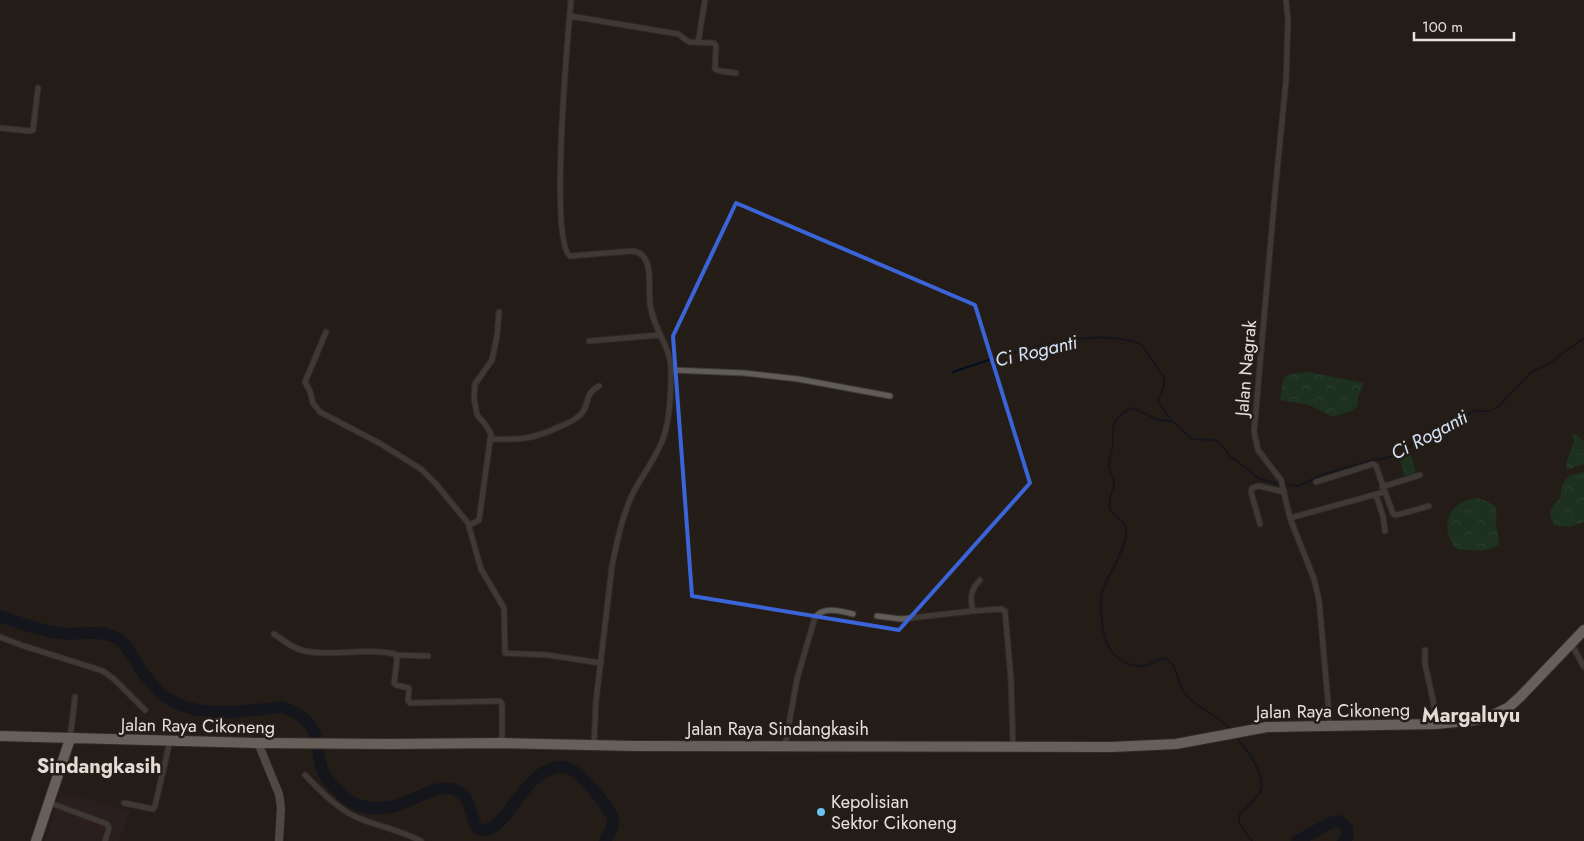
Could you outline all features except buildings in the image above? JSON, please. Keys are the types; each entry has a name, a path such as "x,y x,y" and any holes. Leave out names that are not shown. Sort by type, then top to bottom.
{"highway":[{"name":"Jalan Raya Cikoneng","path":"1229,733 1267,727 1436,724 1476,720 1493,715 1509,707 1584,630"},
{"name":"Jalan Raya Sindangkasih","path":"326,744 502,743 635,746 1111,747 1198,741 1229,733"},
{"name":"Jalan Raya Cikoneng","path":"0,736 326,744"},
{"path":"36,841 70,739"}],"main road":[{"path":"258,743 279,794 281,808 279,841"}],"street":[{"path":"571,0 560,177 561,223 565,250 570,256 633,251 641,253 647,263 651,312 668,350 672,370 663,438 627,508 612,566 596,701 594,744"},
{"path":"698,43 705,0"},
{"name":"Jalan Nagrak","path":"1286,0 1288,21 1286,81 1254,432 1258,450 1280,479 1290,518 1314,578 1319,600 1330,725"},
{"path":"570,16 678,34 687,41 715,44 715,68 736,73"},
{"path":"0,128 33,130 38,88"},
{"path":"470,525 479,520 490,439 490,432 477,415 474,398 475,384 492,360 499,312"},
{"path":"326,332 304,383 310,391 312,401 317,409 421,469 470,525 481,569 504,608 505,653 548,655 601,663"},
{"path":"589,341 660,335"},
{"path":"672,370 720,371 798,379 890,396"},
{"path":"490,439 513,440 532,438 570,422 581,414 585,409 590,392 599,386"},
{"path":"1316,482 1374,464 1377,467 1391,513"},
{"path":"1290,518 1376,495 1383,489 1420,475"},
{"path":"1260,524 1252,488 1265,486 1284,492"},
{"path":"1376,495 1383,516 1385,531"},
{"path":"1383,516 1391,513 1396,515 1429,506"},
{"path":"973,611 972,589 980,580"},
{"path":"877,616 901,619 973,611 1002,609 1005,611 1012,698 1013,746"},
{"path":"785,746 797,679 815,617 819,613 834,610 853,614"},
{"path":"274,634 304,651 367,651 393,653 396,655 428,656"},
{"path":"0,637 103,671 114,679 145,710"},
{"path":"1571,643 1584,667"},
{"path":"1425,650 1425,664 1434,700 1436,724"},
{"path":"396,655 394,683 408,688 408,701 410,703 500,701 502,704 502,743"},
{"path":"70,739 75,697"},
{"path":"124,803 150,810 153,809 170,741"},
{"path":"305,774 329,800 343,810 357,817 410,835 421,841"},
{"path":"48,802 107,824 109,828 105,841"}],"highlighted area":[{"path":"736,203 975,305 1030,483 899,630 692,596 673,336"}],"shaded area":[{"path":"60,792 130,811 119,841 45,841"}],"green space":[{"path":"1308,372 1364,383 1358,397 1358,406 1351,411 1333,417 1309,405 1280,400 1283,380 1287,375"},
{"path":"1572,433 1576,434 1584,442 1584,464 1567,470 1566,463 1574,442"},
{"path":"1410,451 1416,472 1405,476 1400,461"},
{"path":"1584,472 1584,522 1569,527 1555,526 1551,518 1551,511 1560,499 1562,486 1571,475"},
{"path":"1477,498 1487,501 1496,507 1496,526 1499,544 1484,550 1456,549 1449,537 1448,518 1461,503"}],"waterway":[{"name":"Ci Roganti","path":"1283,484 1298,486 1324,474 1400,455 1431,430 1458,421 1474,411 1490,411 1499,406 1533,371 1548,364 1584,338"},
{"name":"Ci Roganti","path":"953,372 1021,350 1074,339 1122,339 1142,345 1164,377 1164,386 1158,401 1172,421 1192,439 1219,442 1230,456 1260,479 1279,484"},
{"path":"1172,421 1160,420 1130,408 1114,424 1113,443 1109,460 1114,483 1109,506 1112,513 1125,525 1126,536 1121,552 1102,592 1101,614 1103,631 1111,651 1128,664 1143,666 1158,659 1165,659 1170,662 1185,694 1230,729"},
{"path":"0,616 51,632 104,634 118,639 130,651 142,671 160,693 179,704 193,709 238,712 281,707 292,711 302,717 313,730 321,767 331,784 350,801 367,808 395,806 427,793 447,788 460,792 466,798 475,824 483,830 492,828 500,821 535,779 546,771 559,767 567,768 577,773 588,784 604,803 611,815 613,826 605,841"},
{"path":"1236,737 1255,763 1261,778 1262,786 1260,792 1239,816 1239,823 1252,841"},
{"path":"1297,841 1330,823 1339,821 1347,828 1348,836 1343,841"}],"place":[{"name":"Kepolisian Sektor Cikoneng","path":"821,812"}],"district":[{"name":"Margaluyu","path":"1471,715"},
{"name":"Sindangkasih","path":"99,766"}]}
